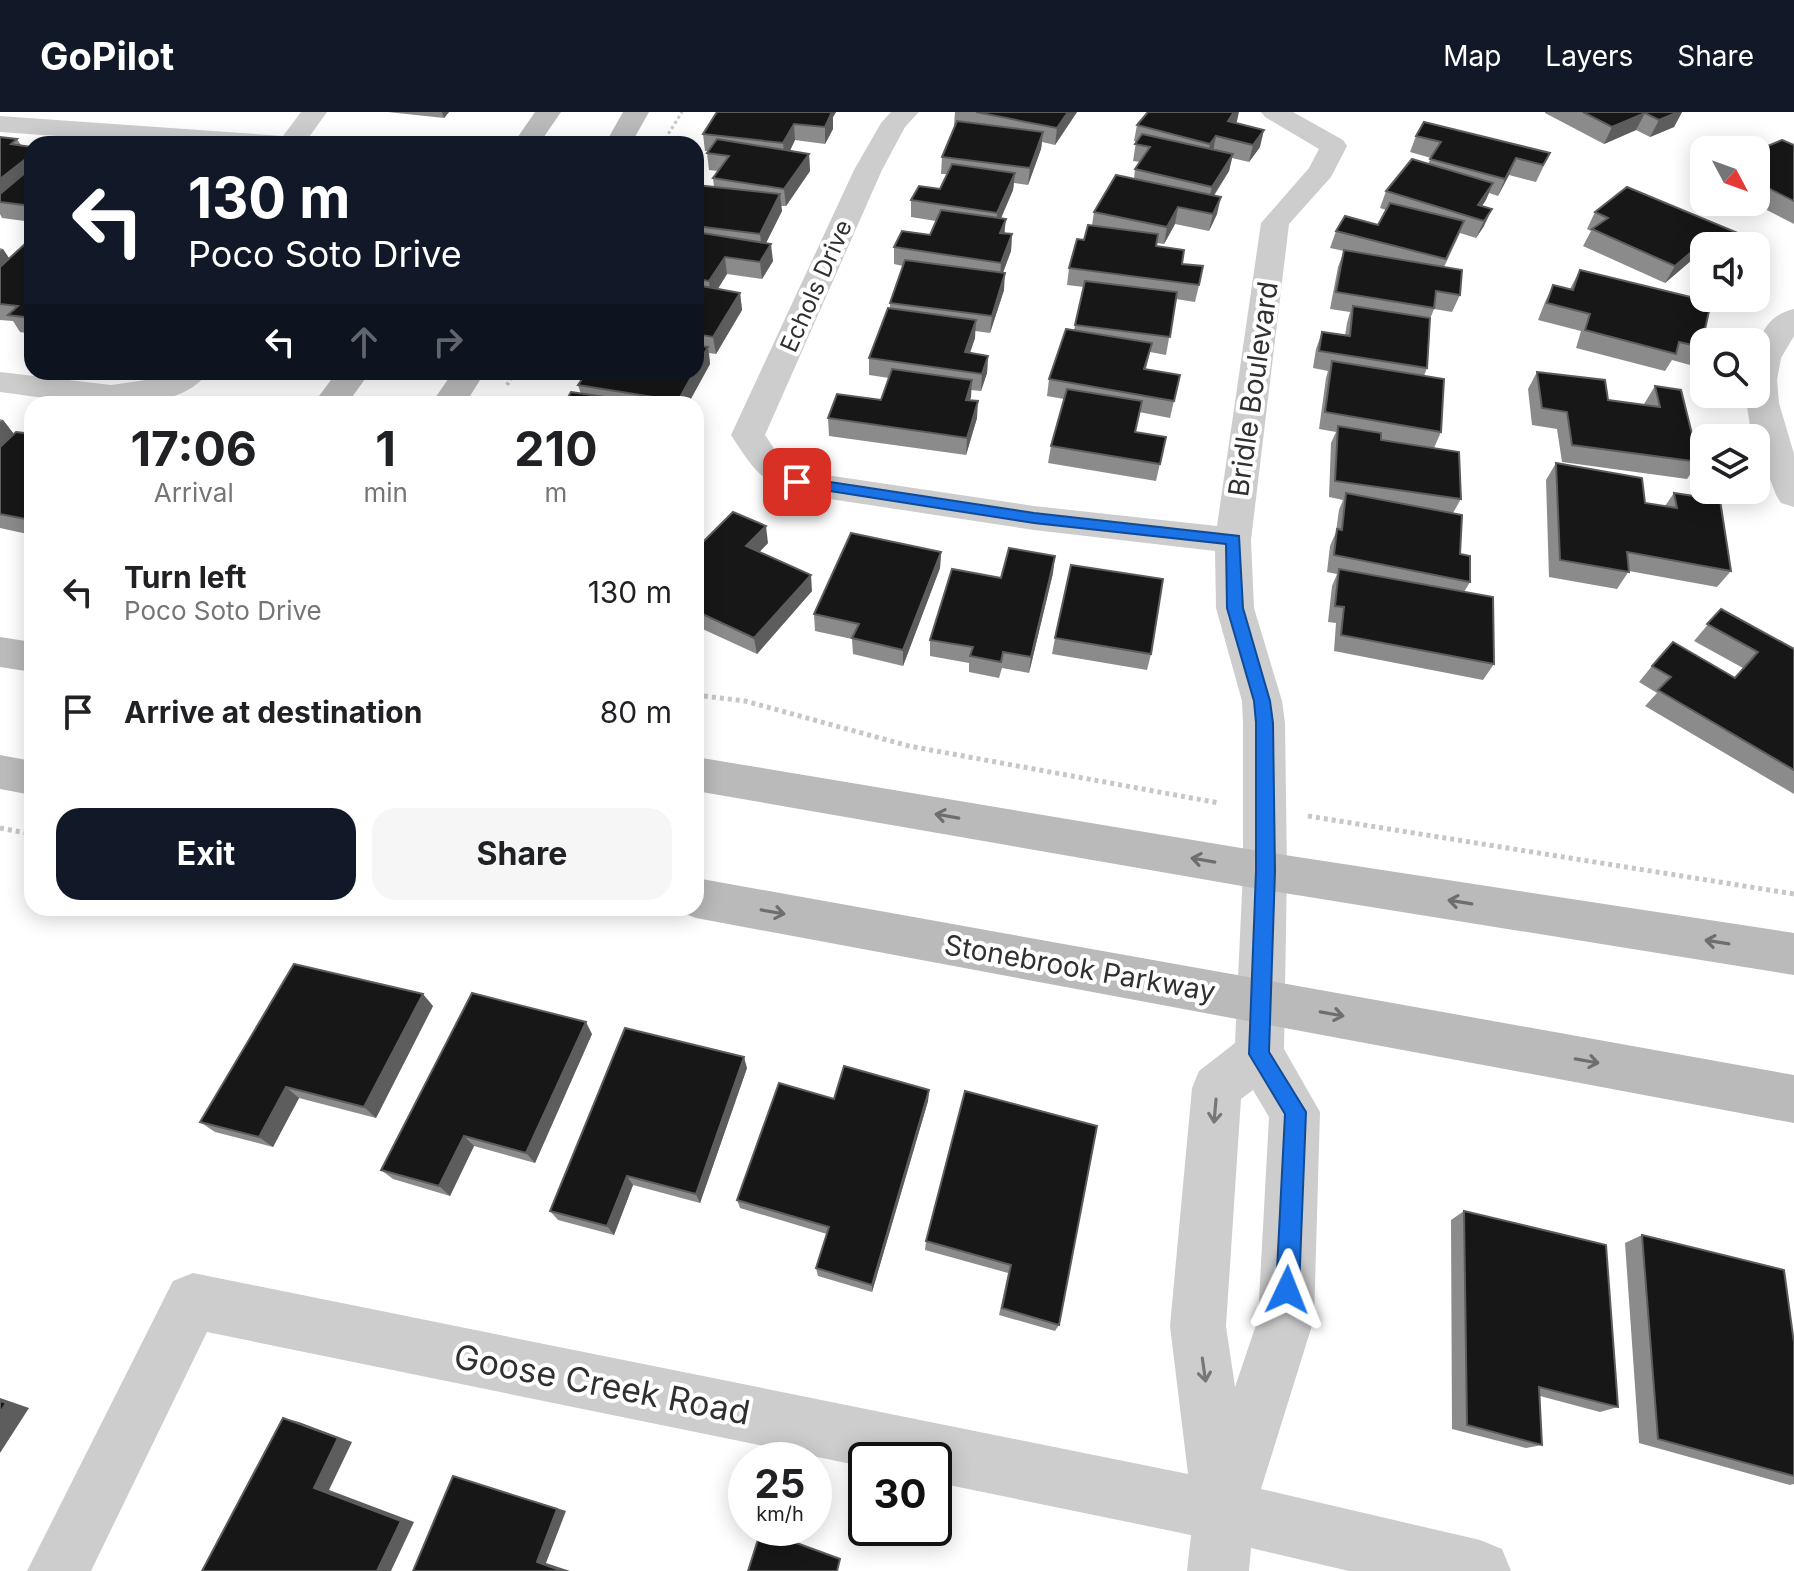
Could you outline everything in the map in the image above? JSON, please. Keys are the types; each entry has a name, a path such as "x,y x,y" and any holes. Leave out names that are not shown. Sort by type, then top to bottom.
{"main road":[{"path":"532,136 548,112"},
{"path":"622,136 636,112"},
{"path":"0,652 24,656"},
{"path":"0,772 24,776"},
{"path":"704,775 1265,871 1794,954"},
{"name":"Stonebrook Parkway","path":"704,899 1794,1099"}],"street":[{"path":"297,136 314,112"},
{"name":"Echols Drive","path":"906,112 894,123 868,170 748,435 767,464 797,482 1034,518 1233,540"},
{"name":"Bridle Boulevard","path":"1259,1054 1265,871 1264,723 1262,701 1235,608 1233,540 1275,223 1321,171 1334,146 1274,112"},
{"path":"0,124 170,136"},
{"path":"1794,318 1777,332 1759,379 1768,433 1794,495"},
{"path":"0,382 111,395 177,380"},
{"path":"1218,1571 1224,1511 1286,1319 1295,1112 1259,1054 1217,1088 1200,1294 1198,1326 1224,1511"},
{"name":"Goose Creek Road","path":"58,1571 193,1301 1224,1511 1480,1571"}],"path":[{"path":"667,136 682,112"},
{"path":"0,828 24,832"}],"building":[{"path":"717,112 832,112 825,127 794,124 783,143 703,134"},
{"path":"976,112 1068,112 1057,128"},
{"path":"1148,112 1234,112 1228,121 1264,130 1253,145 1216,136 1210,144 1137,125"},
{"path":"1583,112 1678,112 1659,120 1645,113 1612,127"},
{"path":"957,121 1043,132 1030,168 942,157"},
{"path":"1424,122 1550,153 1543,165 1516,158 1505,179 1430,159 1441,142 1416,136"},
{"path":"1142,134 1233,154 1212,187 1135,169 1150,147 1135,144"},
{"path":"0,137 17,139 11,144 24,146 24,160 0,179"},
{"path":"717,139 809,154 784,189 713,178 729,156 707,153"},
{"path":"1782,140 1794,145 1794,201 1770,189 1770,145"},
{"path":"1412,159 1493,183 1478,205 1492,209 1484,221 1386,191"},
{"path":"952,164 1015,173 997,213 911,200 919,186 940,189"},
{"path":"24,174 24,205 0,202 0,194"},
{"path":"1116,175 1221,197 1213,214 1178,207 1167,227 1094,212"},
{"path":"704,186 780,194 760,234 704,227"},
{"path":"1627,187 1690,213 1690,216 1735,232 1690,232 1690,253 1675,266 1592,229 1608,218 1595,212"},
{"path":"1390,203 1464,221 1446,259 1336,231 1345,216 1378,225"},
{"path":"941,210 1006,219 1000,233 1012,234 1001,263 894,247 902,231 930,235"},
{"path":"1088,225 1158,234 1156,246 1184,250 1182,264 1203,266 1199,285 1069,268 1077,239 1084,240"},
{"path":"704,233 771,244 760,262 725,257 709,281 704,280"},
{"path":"24,245 24,317 8,315 18,306 0,304 0,267"},
{"path":"1344,250 1462,270 1460,295 1436,291 1434,308 1336,292"},
{"path":"905,260 1005,273 992,316 890,303"},
{"path":"1580,270 1690,297 1690,312 1709,312 1705,328 1690,328 1690,344 1679,342 1676,354 1585,330 1590,314 1547,303 1553,285 1573,290"},
{"path":"1085,281 1177,292 1170,337 1075,325"},
{"path":"704,286 740,293 713,337 704,335"},
{"path":"1353,306 1430,318 1427,368 1319,351 1322,332 1350,336"},
{"path":"888,308 976,320 965,352 988,356 982,374 869,358"},
{"path":"1066,329 1152,343 1144,369 1180,375 1174,401 1049,379"},
{"path":"1332,361 1444,379 1441,432 1325,412"},
{"path":"892,369 972,380 966,400 978,401 967,438 828,418 837,394 881,400"},
{"path":"1537,372 1605,380 1608,400 1660,407 1655,386 1681,390 1690,426 1690,461 1572,445 1567,412 1542,408"},
{"path":"581,380 690,380 681,396 647,396 578,385"},
{"path":"1067,389 1142,401 1135,432 1166,437 1160,464 1051,446"},
{"path":"571,392 598,396 569,396"},
{"path":"1338,426 1381,433 1381,440 1459,452 1461,499 1335,481"},
{"path":"16,432 24,433 24,519 0,514 0,447"},
{"path":"1556,463 1642,478 1645,503 1677,508 1674,493 1690,495 1690,504 1721,504 1731,571 1627,552 1629,572 1560,560"},
{"path":"1346,493 1462,515 1460,554 1470,556 1470,582 1334,555 1337,529 1342,530"},
{"path":"733,512 766,526 746,546 811,575 754,638 704,615 704,541"},
{"path":"851,533 941,552 903,650 852,638 859,624 814,614"},
{"path":"1009,548 1055,556 1031,657 1003,652 1001,662 970,656 973,647 930,640 952,569 1001,578"},
{"path":"1071,565 1163,579 1151,654 1055,638"},
{"path":"1339,569 1493,597 1494,664 1341,635 1344,607 1335,606"},
{"path":"1721,609 1794,649 1794,770 1658,690 1671,677 1652,666 1673,642 1735,678 1758,652 1707,624"},
{"path":"294,964 423,994 364,1107 286,1087 259,1137 200,1122"},
{"path":"472,993 586,1022 526,1153 464,1136 439,1186 381,1170"},
{"path":"625,1028 744,1057 696,1194 627,1176 607,1226 550,1211"},
{"path":"844,1066 929,1090 872,1285 816,1268 829,1227 737,1200 779,1083 834,1099"},
{"path":"965,1091 1097,1126 1059,1325 1002,1308 1011,1265 926,1241"},
{"path":"1464,1211 1606,1245 1618,1407 1539,1387 1542,1445 1467,1425"},
{"path":"1642,1235 1784,1270 1794,1343 1794,1476 1658,1439"},
{"path":"283,1418 338,1438 314,1488 401,1521 377,1571 202,1571"},
{"path":"453,1476 557,1509 537,1562 562,1571 413,1571"},
{"path":"756,1546 805,1546 840,1559 837,1571 748,1571"}],"route":[{"path":"797,482 1034,518 1233,540 1235,608 1262,701 1264,723 1265,871 1259,1054 1295,1112 1287,1290"}]}
